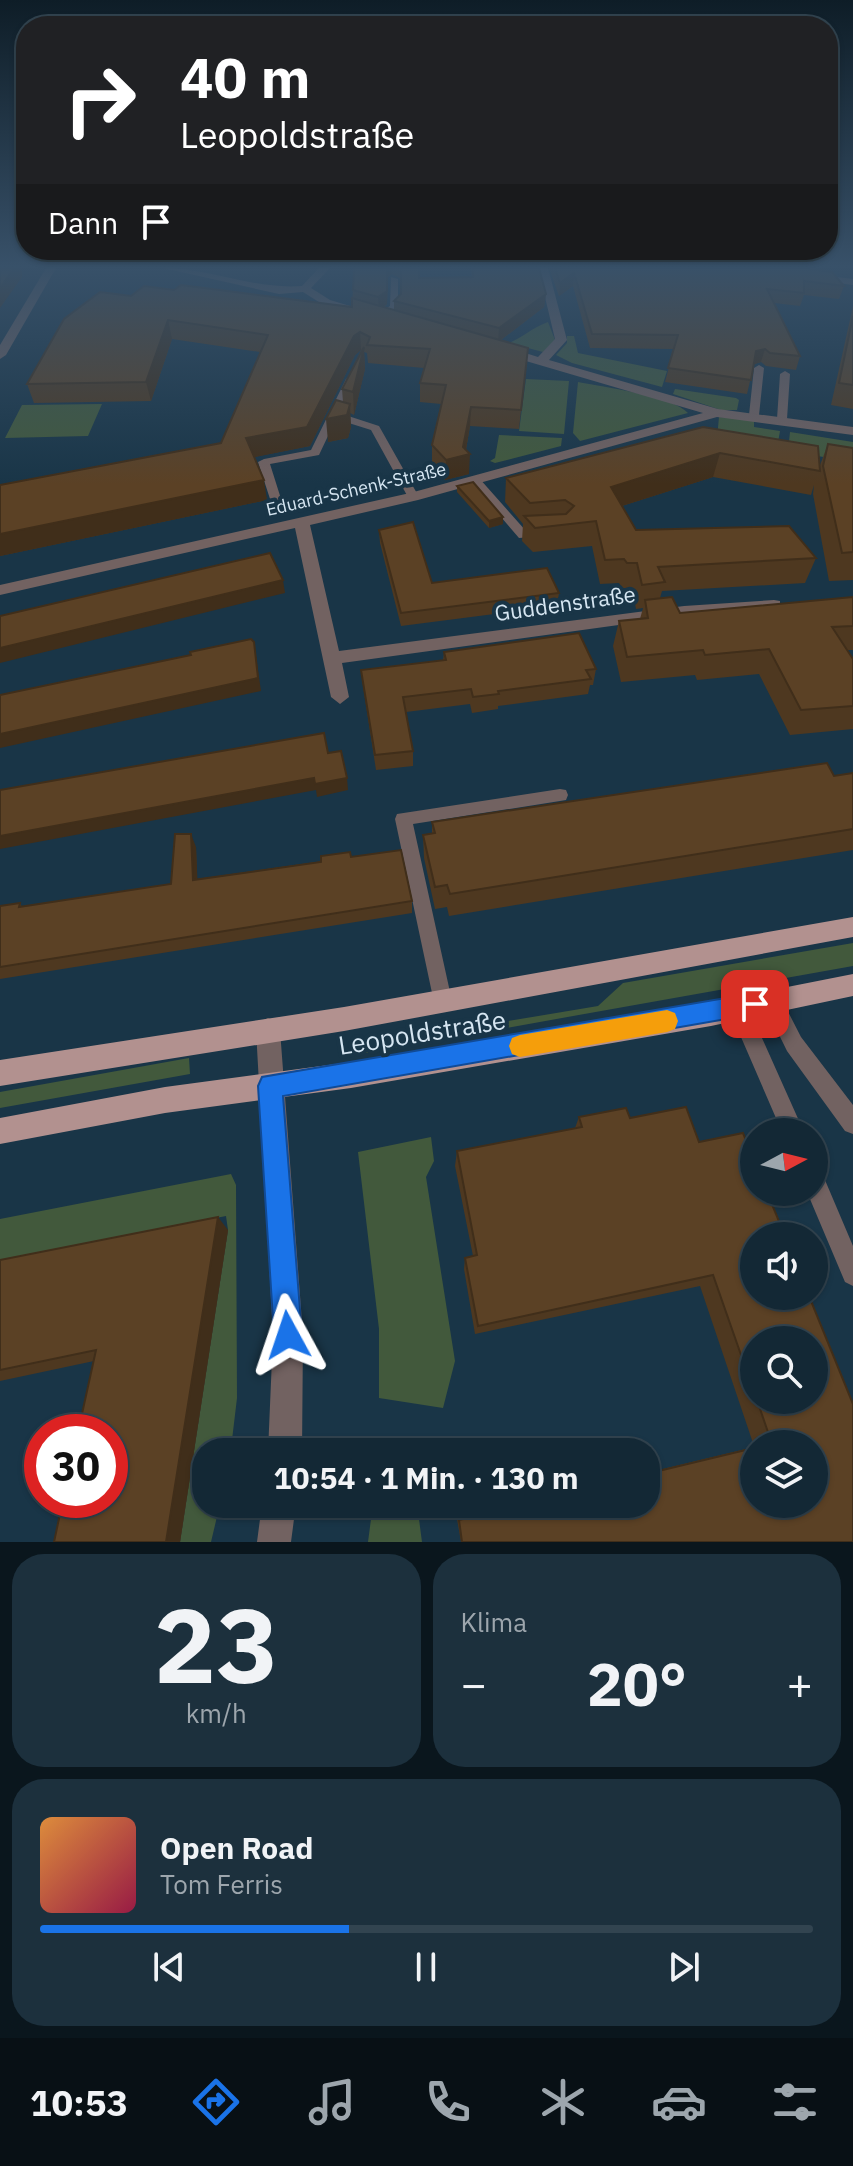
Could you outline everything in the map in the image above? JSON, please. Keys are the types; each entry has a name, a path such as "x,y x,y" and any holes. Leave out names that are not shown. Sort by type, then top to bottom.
{"main road":[{"name":"Leopoldstraße","path":"0,1073 442,1001 853,927"},
{"name":"Leopoldstraße","path":"0,1131 165,1100 351,1075 853,985"}],"street":[{"path":"541,361 561,340"},
{"path":"496,348 717,413 754,415 853,431"},
{"name":"Eduard-Schenk-Straße","path":"0,590 413,497 717,413"},
{"path":"302,523 340,697"},
{"name":"Guddenstraße","path":"332,658 684,611 799,604"},
{"path":"268,1030 288,1335 285,1438"},
{"path":"274,1542 277,1518"}],"lane":[{"path":"276,502 264,462 315,453 357,368"},
{"path":"754,415 759,368"},
{"path":"782,419 785,374"},
{"path":"333,415 375,428 413,497"},
{"path":"475,480 523,535 549,532"},
{"path":"442,1001 403,819 560,795"},
{"path":"772,1000 794,1044 853,1123"},
{"path":"738,1007 787,1118"},
{"path":"824,1206 853,1274"}],"green space":[{"path":"514,340 555,340 543,352 509,343"},
{"path":"567,340 575,340 578,353 667,371 662,387 572,363 556,355"},
{"path":"526,379 569,381 564,434 519,431"},
{"path":"578,382 653,397 688,413 580,441 573,433"},
{"path":"675,389 736,398 739,400 737,410 721,410 673,394"},
{"path":"102,404 88,436 5,438 22,405"},
{"path":"719,417 754,419 754,427 780,431 777,448 717,438"},
{"path":"790,432 853,442 853,462 788,451"},
{"path":"499,435 562,438 561,446 495,463 490,461 495,458"},
{"path":"853,943 853,966 366,1053 365,1045 598,1006 623,983"},
{"path":"189,1058 190,1074 0,1108 0,1092"},
{"path":"431,1137 434,1161 426,1177 455,1361 443,1408 379,1398 379,1329 358,1152"},
{"path":"231,1174 236,1185 237,1398 232,1438 196,1438 228,1230 226,1216 0,1261 0,1219"},
{"path":"192,1464 192,1518 217,1518 211,1542 180,1542"},
{"path":"371,1518 419,1518 422,1542 368,1542"}],"building":[{"path":"52,340 161,340 146,382 27,384"},
{"path":"266,340 352,340 307,427 246,438 264,480 0,534 0,485 221,443"},
{"path":"369,340 500,340 528,348 521,410 471,407 463,447 470,454 446,460 432,445 446,385 420,383 430,349 367,345"},
{"path":"676,340 792,340 800,356 770,353 765,349 756,351 751,380 668,368"},
{"path":"848,340 853,340 853,385 839,383"},
{"path":"364,347 353,392 342,389"},
{"path":"336,400 350,404 347,415 326,419"},
{"path":"703,427 818,446 820,471 720,453 611,487 636,530 789,526 816,558 658,567 665,582 642,585 637,563 627,563 624,559 605,560 596,521 535,528 524,516 566,514 574,506 565,500 530,503 506,478"},
{"path":"828,444 853,448 853,552 842,553 823,466"},
{"path":"473,482 503,517 489,521 457,486"},
{"path":"413,522 432,583 547,568 559,593 401,613 379,530"},
{"path":"270,553 283,580 0,648 0,616"},
{"path":"672,597 680,613 853,597 853,626 832,627 853,659 853,706 801,710 769,649 705,655 703,650 627,657 619,621 648,618 645,600"},
{"path":"579,633 596,669 586,670 591,679 473,697 471,689 403,697 413,751 375,755 361,670 446,660 444,652"},
{"path":"251,639 254,642 258,678 0,734 0,695 191,655 190,652"},
{"path":"324,733 328,753 341,751 347,778 315,784 314,778 0,836 0,790"},
{"path":"827,763 834,776 853,773 853,829 450,894 447,885 435,887 423,835 435,833 432,822"},
{"path":"175,834 191,834 193,880 321,862 321,856 350,852 351,857 401,850 412,901 0,967 0,906 20,903 19,907 171,884"},
{"path":"686,1107 699,1142 740,1134 740,1206 773,1206 779,1222 740,1222 740,1310 815,1310 821,1326 740,1326 740,1352 713,1275 478,1326 465,1258 477,1255 457,1151 582,1127 579,1117 626,1108 630,1118"},
{"path":"218,1217 166,1542 54,1542 59,1518 128,1518 128,1414 82,1414 96,1350 0,1370 0,1260"},
{"path":"828,1343 853,1404 853,1542 462,1542 459,1520 467,1518 660,1518 660,1471 740,1451 740,1518 828,1518 828,1430 767,1430 762,1414 828,1414"}],"slow traffic":[{"path":"520,1046 667,1021"}],"route":[{"path":"288,1335 270,1086 351,1075 755,1004"}]}
